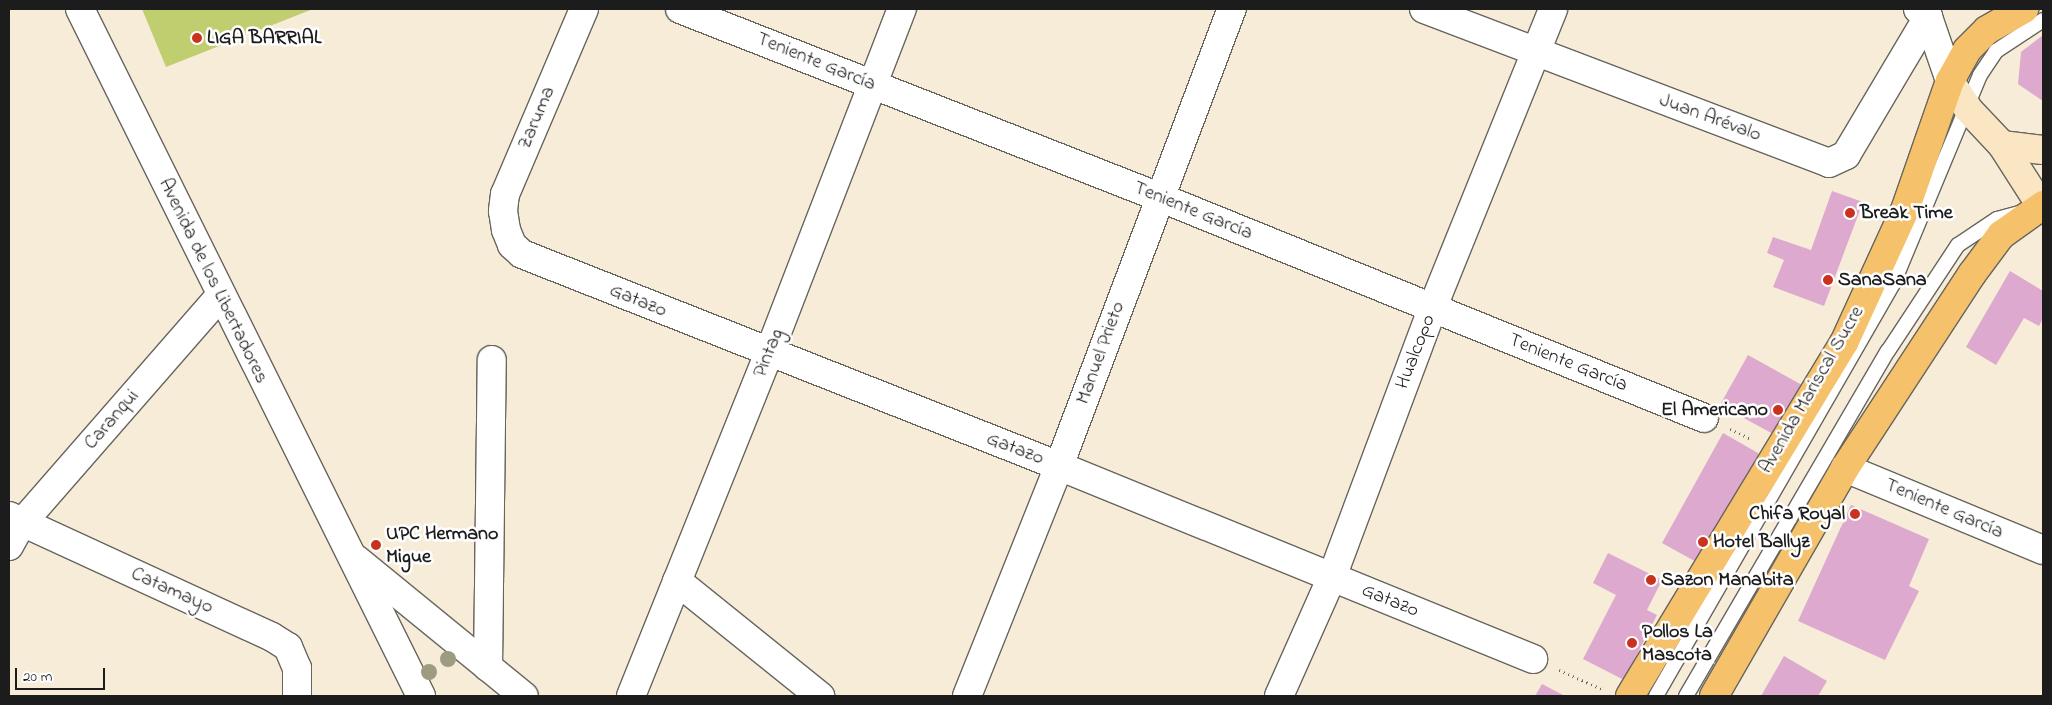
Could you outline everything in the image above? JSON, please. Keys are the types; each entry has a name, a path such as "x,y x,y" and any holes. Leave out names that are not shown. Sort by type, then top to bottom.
{"main road":[{"name":"Avenida Mariscal Sucre","path":"1620,694 1778,451 1848,334 1905,210 1950,81 1967,50 1980,36 2024,9"},
{"path":"1714,696 1845,468 1972,274 2001,235 2042,207 2002,145 1968,109 1950,81"},
{"path":"2002,145 2043,150"}],"street":[{"name":"Avenida de los Libertadores","path":"80,9 220,296 421,696"},
{"name":"Zaruma","path":"506,230 503,211 505,194 584,9"},
{"name":"Teniente García","path":"680,9 1159,197 1704,418"},
{"name":"Pintag","path":"631,696 769,353 902,9"},
{"name":"Manuel Prieto","path":"967,696 1058,466 1232,9"},
{"name":"Juan Arévalo","path":"1424,9 1830,163 1846,154 1923,13"},
{"name":"Hualcopo","path":"1279,696 1332,577 1432,309 1553,9"},
{"path":"1923,13 1950,81"},
{"name":"Gatazo","path":"506,230 512,245 535,260 1058,466 1533,659"},
{"name":"Caranqui","path":"9,546 15,520 220,296"},
{"path":"488,667 492,360"},
{"name":"Teniente García","path":"1845,468 2043,550"},
{"name":"Catamayo","path":"15,520 280,642 288,647 297,668 297,696"},
{"name":"Avenida de los Libertadores","path":"348,552 524,696"},
{"path":"677,581 820,696"}],"lane":[{"path":"1656,696 1893,284 1968,109 1980,75 1996,51 2043,20"},
{"path":"1686,696 1888,351 1958,245 1997,219 2042,207"}],"path":[{"path":"1704,418 1778,451"},
{"path":"1533,659 1620,694"}],"green space":[{"name":"LIGA BARRIAL","path":"142,9 313,9 166,67"}],"building":[{"path":"2043,35 2043,101 2018,84 2021,52"},
{"path":"1832,191 1863,202 1824,306 1773,287 1784,260 1767,253 1773,237 1811,250"},
{"path":"2010,271 2043,291 2043,318 2039,326 2024,318 1996,365 1966,347"},
{"path":"1748,355 1802,385 1775,435 1720,405"},
{"path":"1723,433 1758,453 1759,460 1700,564 1662,543"},
{"path":"1851,505 1929,539 1909,586 1919,591 1885,660 1798,621"},
{"path":"1608,553 1662,580 1647,610 1657,615 1624,680 1583,659 1616,595 1593,583"},
{"path":"1784,656 1827,681 1818,696 1761,696"},
{"path":"1542,684 1565,696 1535,696"}],"place":[{"name":"LIGA BARRIAL","path":"197,38"},
{"name":"Break Time","path":"1850,213"},
{"name":"SanaSana","path":"1828,280"},
{"name":"El Americano","path":"1778,410"},
{"name":"Chifa Royal","path":"1855,514"},
{"name":"Hotel Ballyz","path":"1703,542"},
{"name":"UPC Hermano Migue","path":"376,545"},
{"name":"Sazon Manabita","path":"1651,580"},
{"name":"Pollos La Mascota","path":"1632,643"}]}
